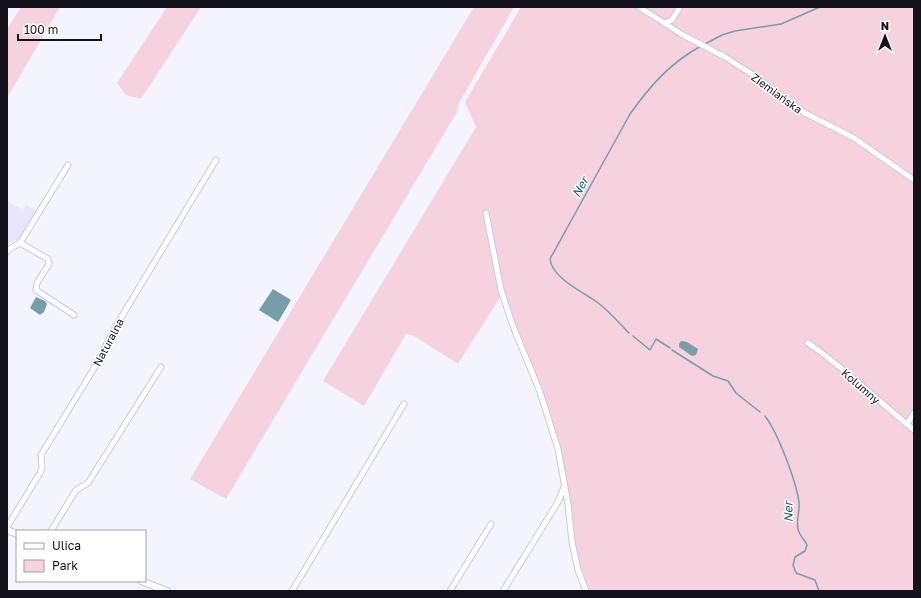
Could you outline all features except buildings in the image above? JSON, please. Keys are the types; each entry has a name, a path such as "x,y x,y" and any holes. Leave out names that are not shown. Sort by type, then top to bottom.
{"street":[{"name":"Ziemiańska","path":"639,7 683,35 725,57 806,113 854,138 914,180"},
{"path":"665,23 672,20 680,7"},
{"name":"Naturalna","path":"7,527 40,473 42,468 41,455 93,370 119,321 216,160"},
{"path":"7,252 20,243 68,165"},
{"path":"486,213 501,290 513,326 540,392 557,444 568,504 572,542 578,570 586,591"},
{"path":"20,243 49,261 49,264 37,283 36,290 74,315"},
{"name":"Kolumny","path":"808,343 857,380 914,430"},
{"path":"52,530 76,490 88,483 161,367"},
{"path":"292,591 404,404"},
{"path":"907,424 914,413"},
{"path":"503,591 558,502 564,487"},
{"path":"450,591 491,524"},
{"path":"143,582 167,591"}],"shaded area":[{"path":"7,201 23,210 26,205 37,211 19,239 9,244 7,247"},
{"path":"273,289 291,300 278,322 259,310"},
{"path":"36,297 45,301 47,304 44,312 40,315 30,308"},
{"path":"681,341 687,342 698,349 696,355 692,356 679,347"}],"green space":[{"path":"21,7 60,7 7,98 7,29"},
{"path":"167,7 201,7 141,99 126,95 117,83"},
{"path":"474,7 514,7 459,103 457,112 226,499 190,479"},
{"path":"521,7 914,7 914,591 586,591 577,561 555,438 502,294 458,364 414,336 406,334 364,406 323,381 476,127 465,102"}],"waterway":[{"name":"Ner","path":"705,44 722,35 735,31 781,24 820,7"},
{"name":"Ner","path":"629,333 597,302 562,278 552,266 550,259 630,114 661,76 680,60 701,46"},
{"name":"Ner","path":"633,336 650,350 656,339 670,348"},
{"name":"Ner","path":"672,350 713,376 728,381 736,393 760,412"},
{"name":"Ner","path":"765,416 786,458 799,502 797,523 798,529 807,545 805,551 795,557 793,565 796,573 815,580 819,591"}]}
